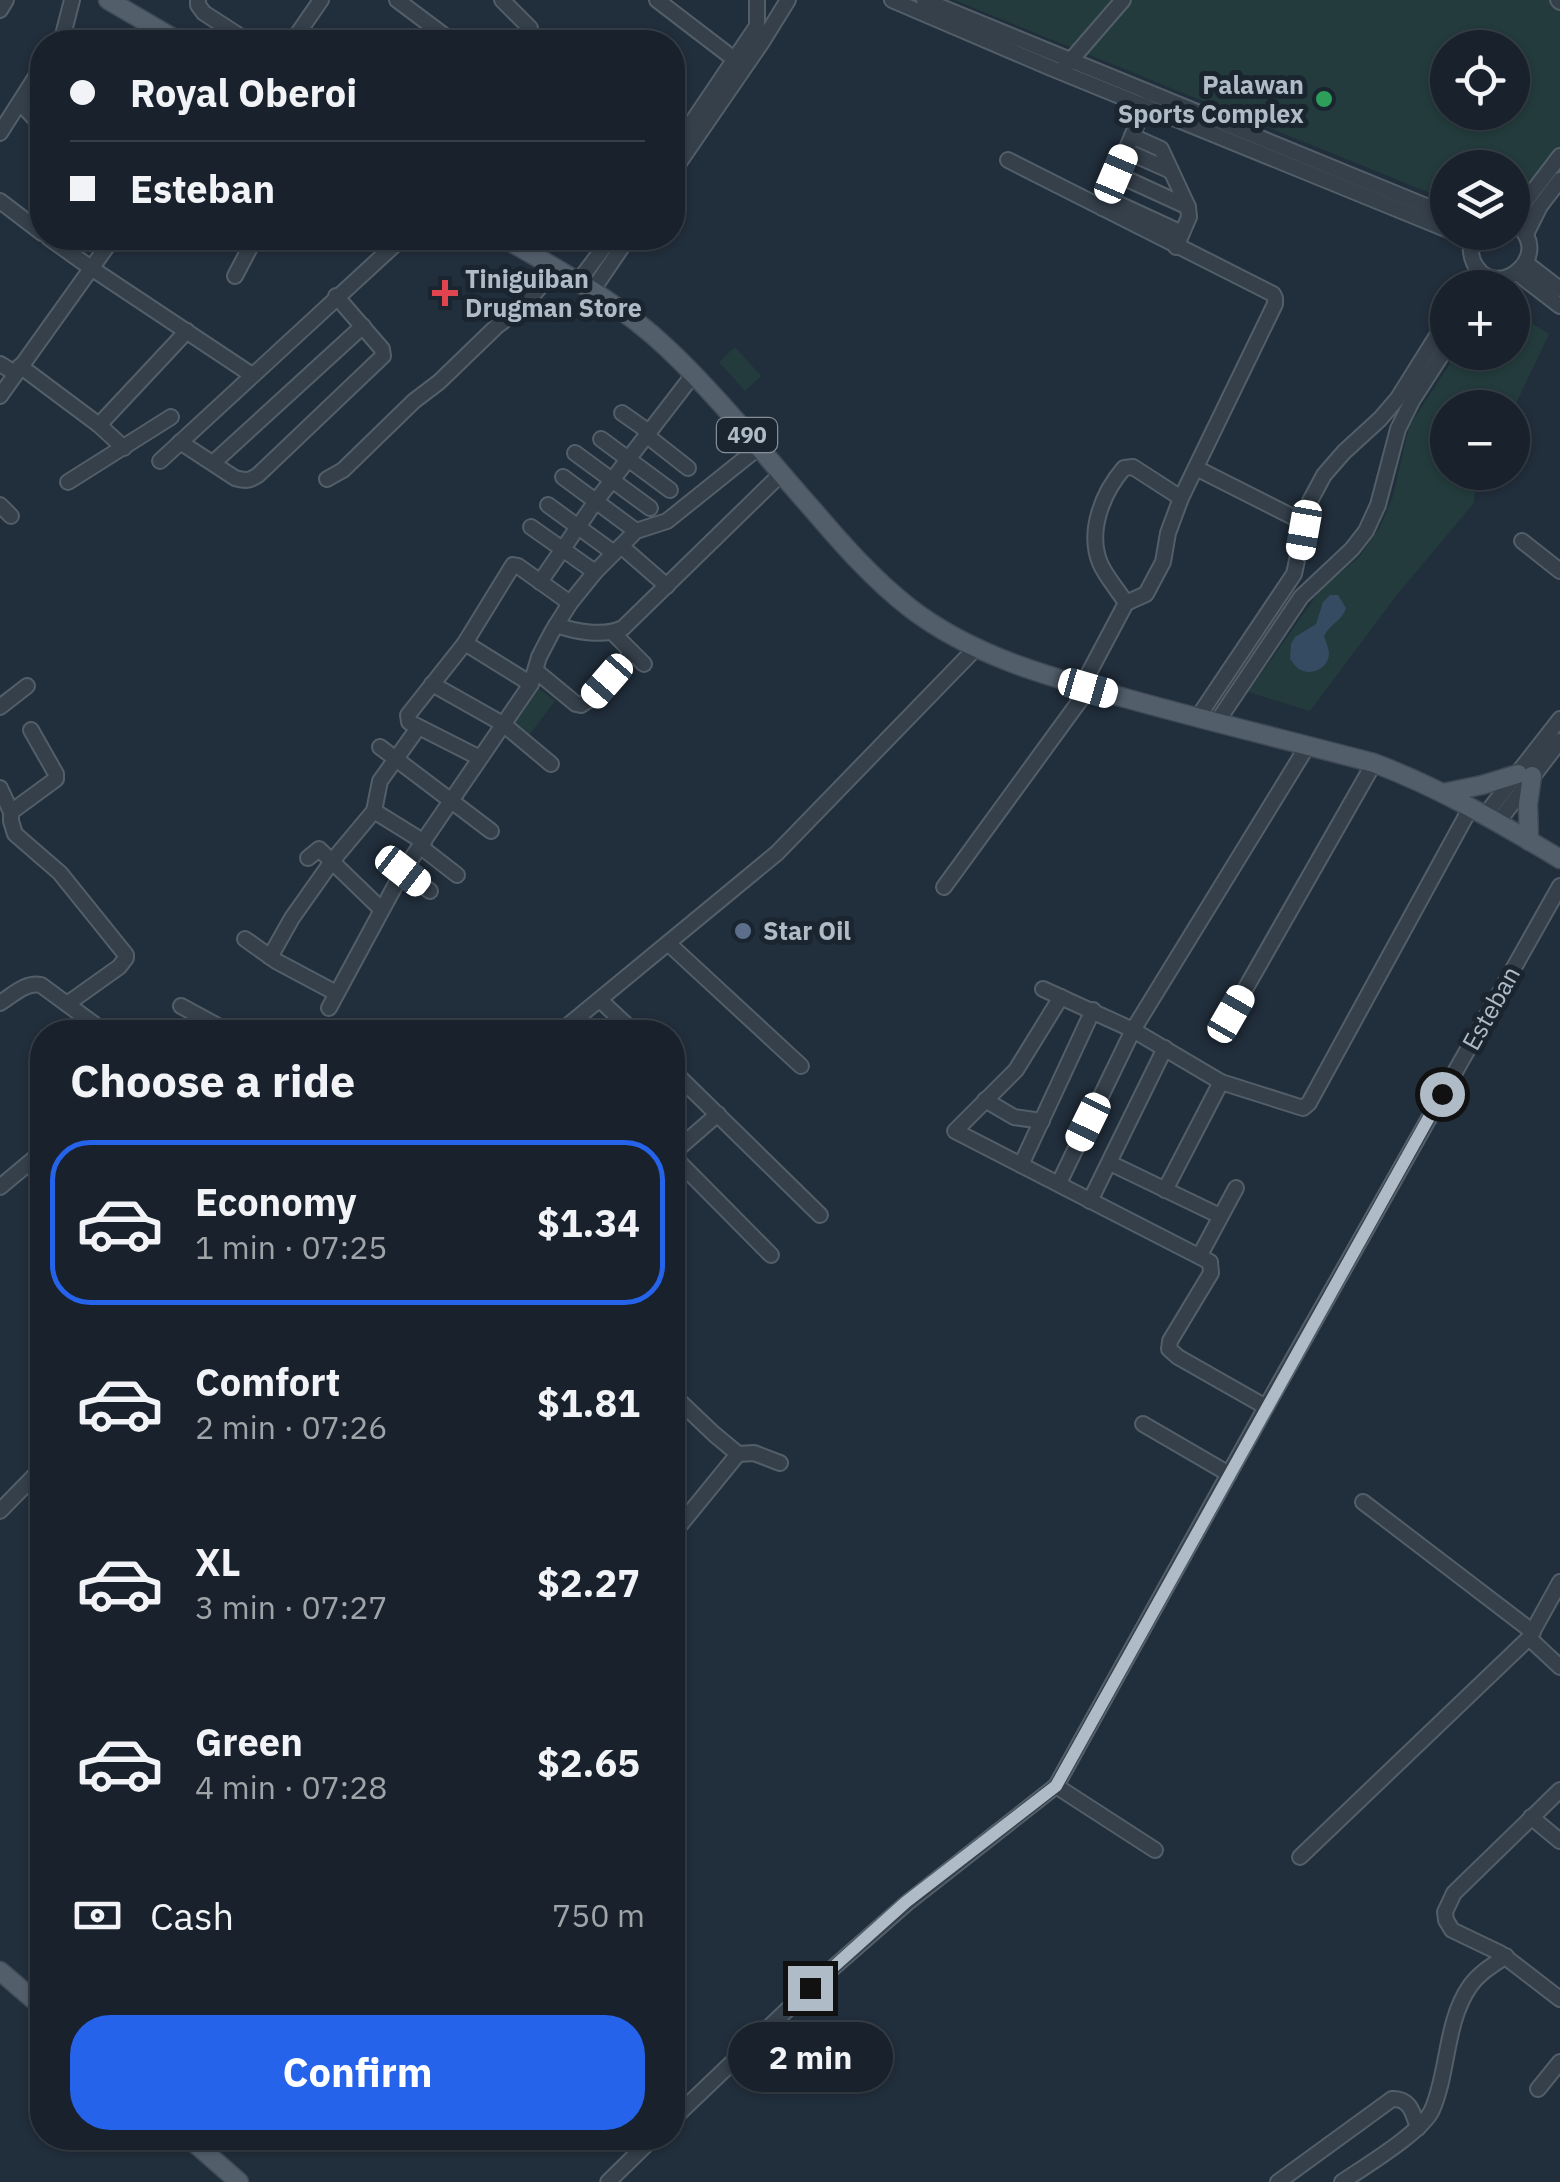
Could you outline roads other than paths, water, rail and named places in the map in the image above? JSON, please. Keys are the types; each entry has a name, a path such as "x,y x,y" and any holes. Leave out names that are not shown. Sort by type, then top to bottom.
{"main road":[{"path":"108,0 159,30"},
{"name":"490","path":"525,250 585,286 655,337 878,580 922,617 976,648 1085,687 1374,763 1485,815 1560,859"},
{"path":"1443,794 1525,775 1529,840"},
{"path":"0,1971 30,1997"},
{"path":"203,2150 239,2182"}],"street":[{"path":"0,10 6,0"},
{"path":"67,30 72,0"},
{"path":"198,0 204,13 230,30"},
{"path":"300,30 321,0"},
{"path":"397,0 437,30"},
{"path":"502,0 530,30"},
{"path":"657,0 734,59"},
{"path":"685,132 757,26 756,0"},
{"path":"685,154 788,0"},
{"path":"892,0 1430,208"},
{"path":"924,0 1145,106 1430,222"},
{"path":"1065,66 1123,0"},
{"path":"0,134 30,87"},
{"path":"20,103 30,113"},
{"path":"1104,203 1145,106"},
{"path":"1129,144 1161,149 1188,207 1189,216 1179,240"},
{"path":"1530,195 1560,156"},
{"path":"944,886 1085,687 1126,603 1146,594 1164,562 1168,534 1204,447 1276,298 1179,240 1008,160"},
{"path":"1116,174 1188,207"},
{"path":"1530,226 1560,180"},
{"path":"2,208 30,226"},
{"path":"65,250 252,375"},
{"path":"0,396 103,250"},
{"path":"235,276 248,250"},
{"path":"160,461 388,250"},
{"path":"585,286 604,250"},
{"path":"585,286 617,250"},
{"path":"1517,270 1528,250"},
{"path":"327,479 343,470 414,401 522,307 556,268"},
{"path":"1521,268 1560,288"},
{"path":"1521,268 1560,306"},
{"path":"180,442 245,481 258,474 383,356 382,349 336,296"},
{"path":"213,463 362,326"},
{"path":"99,424 187,331"},
{"path":"1198,717 1298,563 1310,501 1324,475 1398,398 1430,347"},
{"path":"0,364 17,369 99,424 124,448"},
{"path":"1218,722 1301,598 1366,531 1378,505 1398,430 1432,370"},
{"path":"540,582 596,501 693,375"},
{"path":"622,413 688,468"},
{"path":"68,482 171,416"},
{"path":"1380,419 1391,421 1398,430"},
{"path":"601,439 670,490"},
{"path":"329,1008 403,871 533,678 542,650 570,602 636,531 667,521 758,448"},
{"path":"574,453 650,508"},
{"path":"1126,603 1100,562 1097,520 1109,488 1124,468 1134,467 1182,498"},
{"path":"1196,468 1291,516"},
{"path":"556,625 613,633 624,628 781,474"},
{"path":"563,477 636,531"},
{"path":"548,505 667,586"},
{"path":"532,526 595,572"},
{"path":"1522,541 1560,570"},
{"path":"1298,563 1306,574 1319,578"},
{"path":"480,758 408,722 408,714 465,643 513,565 570,602"},
{"path":"613,633 644,664"},
{"path":"465,643 581,706 632,652"},
{"path":"575,1020 777,853 976,648"},
{"path":"432,684 503,724 552,764"},
{"path":"2,701 27,686"},
{"path":"1525,775 1560,720"},
{"path":"270,957 332,860 374,811 380,781 418,728"},
{"path":"10,812 56,780 31,730"},
{"path":"1042,989 1133,1030 1221,1082 1299,1108 1309,1103 1485,815 1560,740"},
{"path":"1058,1184 1133,1030 1308,746"},
{"path":"380,747 492,831"},
{"path":"1231,1014 1374,763"},
{"path":"0,788 15,834 60,873 126,955 119,966 67,1004"},
{"path":"374,811 458,875"},
{"path":"308,858 318,848 381,909"},
{"path":"403,871 430,892"},
{"name":"Esteban","path":"685,2108 906,1902 1056,1786 1560,886"},
{"path":"245,939 336,993"},
{"path":"669,944 801,1066"},
{"path":"0,1003 34,984 41,985 88,1020"},
{"path":"1061,996 1022,1063 955,1131 1200,1255 1212,1265 1211,1274 1170,1341 1170,1349 1266,1407"},
{"path":"600,1000 621,1020"},
{"path":"181,1006 207,1020"},
{"path":"1021,1165 1093,1010"},
{"path":"1090,1200 1165,1048"},
{"path":"685,1082 820,1215"},
{"path":"1165,1190 1221,1082"},
{"path":"986,1100 1014,1117 1042,1120"},
{"path":"685,1143 718,1114"},
{"path":"0,1187 30,1162"},
{"path":"1110,1162 1220,1216"},
{"path":"685,1167 771,1254"},
{"path":"1200,1255 1236,1188"},
{"path":"685,1406 738,1454 760,1455 780,1463"},
{"path":"1143,1424 1229,1474"},
{"path":"685,1519 738,1454"},
{"path":"0,1511 30,1480"},
{"path":"1363,1502 1531,1635 1560,1667"},
{"path":"1300,1857 1531,1635 1560,1582"},
{"path":"1056,1786 1155,1850"},
{"path":"1560,1790 1454,1893 1444,1912 1452,1930 1506,1956 1560,1999"},
{"path":"1531,1818 1560,1841"},
{"path":"1342,2182 1418,2128 1432,2110 1464,1996 1480,1976 1506,1956"},
{"path":"1538,2089 1560,2062"},
{"path":"1278,2182 1392,2099 1408,2104 1418,2128"},
{"path":"615,2180 642,2150"}],"water":[{"path":"1330,595 1338,595 1346,608 1324,636 1329,651 1324,665 1303,671 1290,659 1291,644 1316,624 1323,602"}],"place":[{"name":"Palawan Sports Complex","path":"1324,99"},
{"name":"Tiniguiban Drugman Store","path":"445,293"},
{"name":"Star Oil","path":"743,931"}]}
